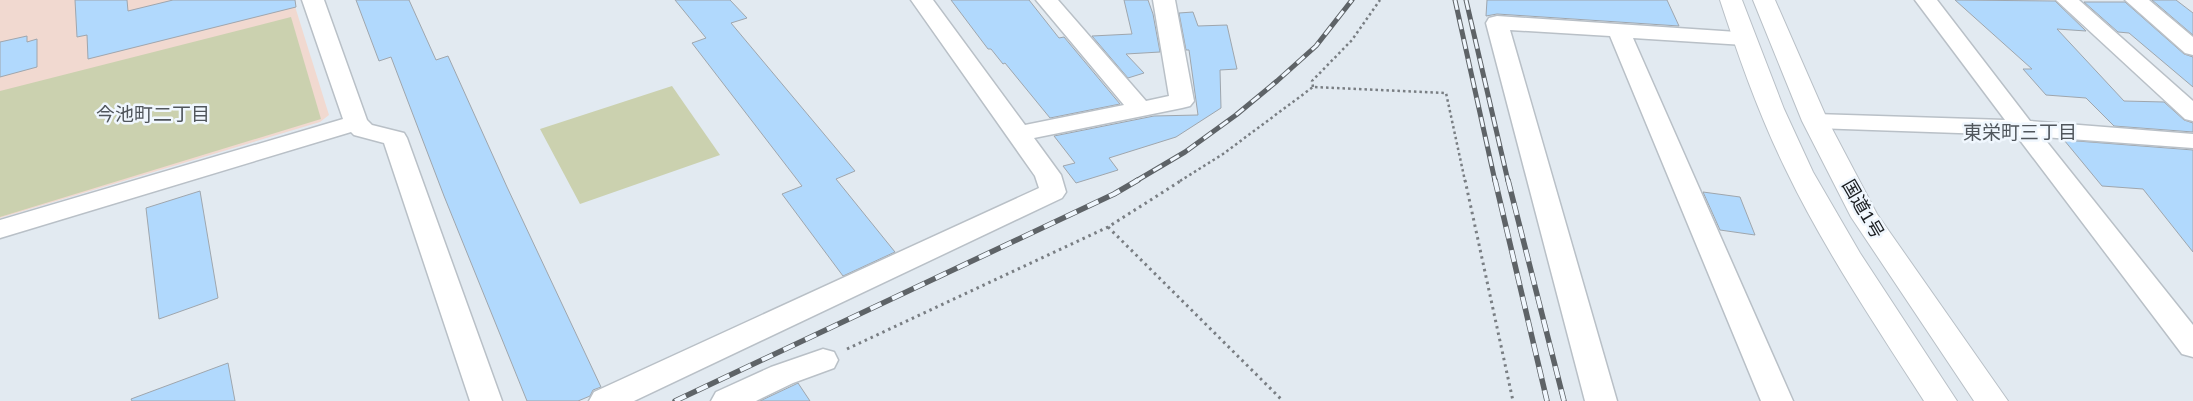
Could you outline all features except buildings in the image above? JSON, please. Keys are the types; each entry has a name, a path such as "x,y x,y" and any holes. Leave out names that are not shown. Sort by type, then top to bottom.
{"highway":[{"name":"国道1号","path":"1731,0 1775,118 1800,172 1880,309 1941,401"},
{"name":"国道1号","path":"1764,0 1816,121 1865,216 1992,401"}],"street":[{"path":"313,0 356,123 363,130 395,138 486,401"},
{"path":"605,401 1052,192 1048,175 922,0"},
{"path":"1047,0 1140,109"},
{"path":"1019,134 1182,102 1164,0"},
{"path":"1926,0 2193,346"},
{"path":"2067,0 2193,114"},
{"path":"2136,0 2193,48"},
{"path":"1601,401 1497,23 1744,38"},
{"path":"1619,31 1777,401"},
{"path":"1816,121 2023,128 2193,141"},
{"path":"0,229 356,123"},
{"path":"727,401 782,375 824,360"}],"path":[{"path":"1313,87 1312,82 1352,40 1380,0"},
{"path":"824,360 1108,228 1223,154 1313,87 1446,94 1513,401"},
{"path":"1108,228 1283,401"}],"shaded area":[{"path":"0,0 293,0 329,115 320,122 0,218"}],"green space":[{"path":"291,17 321,119 0,217 0,91"},
{"path":"672,86 720,155 580,204 540,129"}],"railway":[{"path":"1136,181 1185,152 1236,115 1277,81 1316,46 1352,0"},
{"path":"1455,0 1495,181"},
{"path":"1466,0 1508,181"},
{"path":"675,401 1114,194 1138,180"},
{"path":"1495,180 1547,401"},
{"path":"1508,180 1564,401"}],"district":[{"name":"今池町二丁目","path":"153,114"},
{"name":"東栄町三丁目","path":"2020,132"}]}
